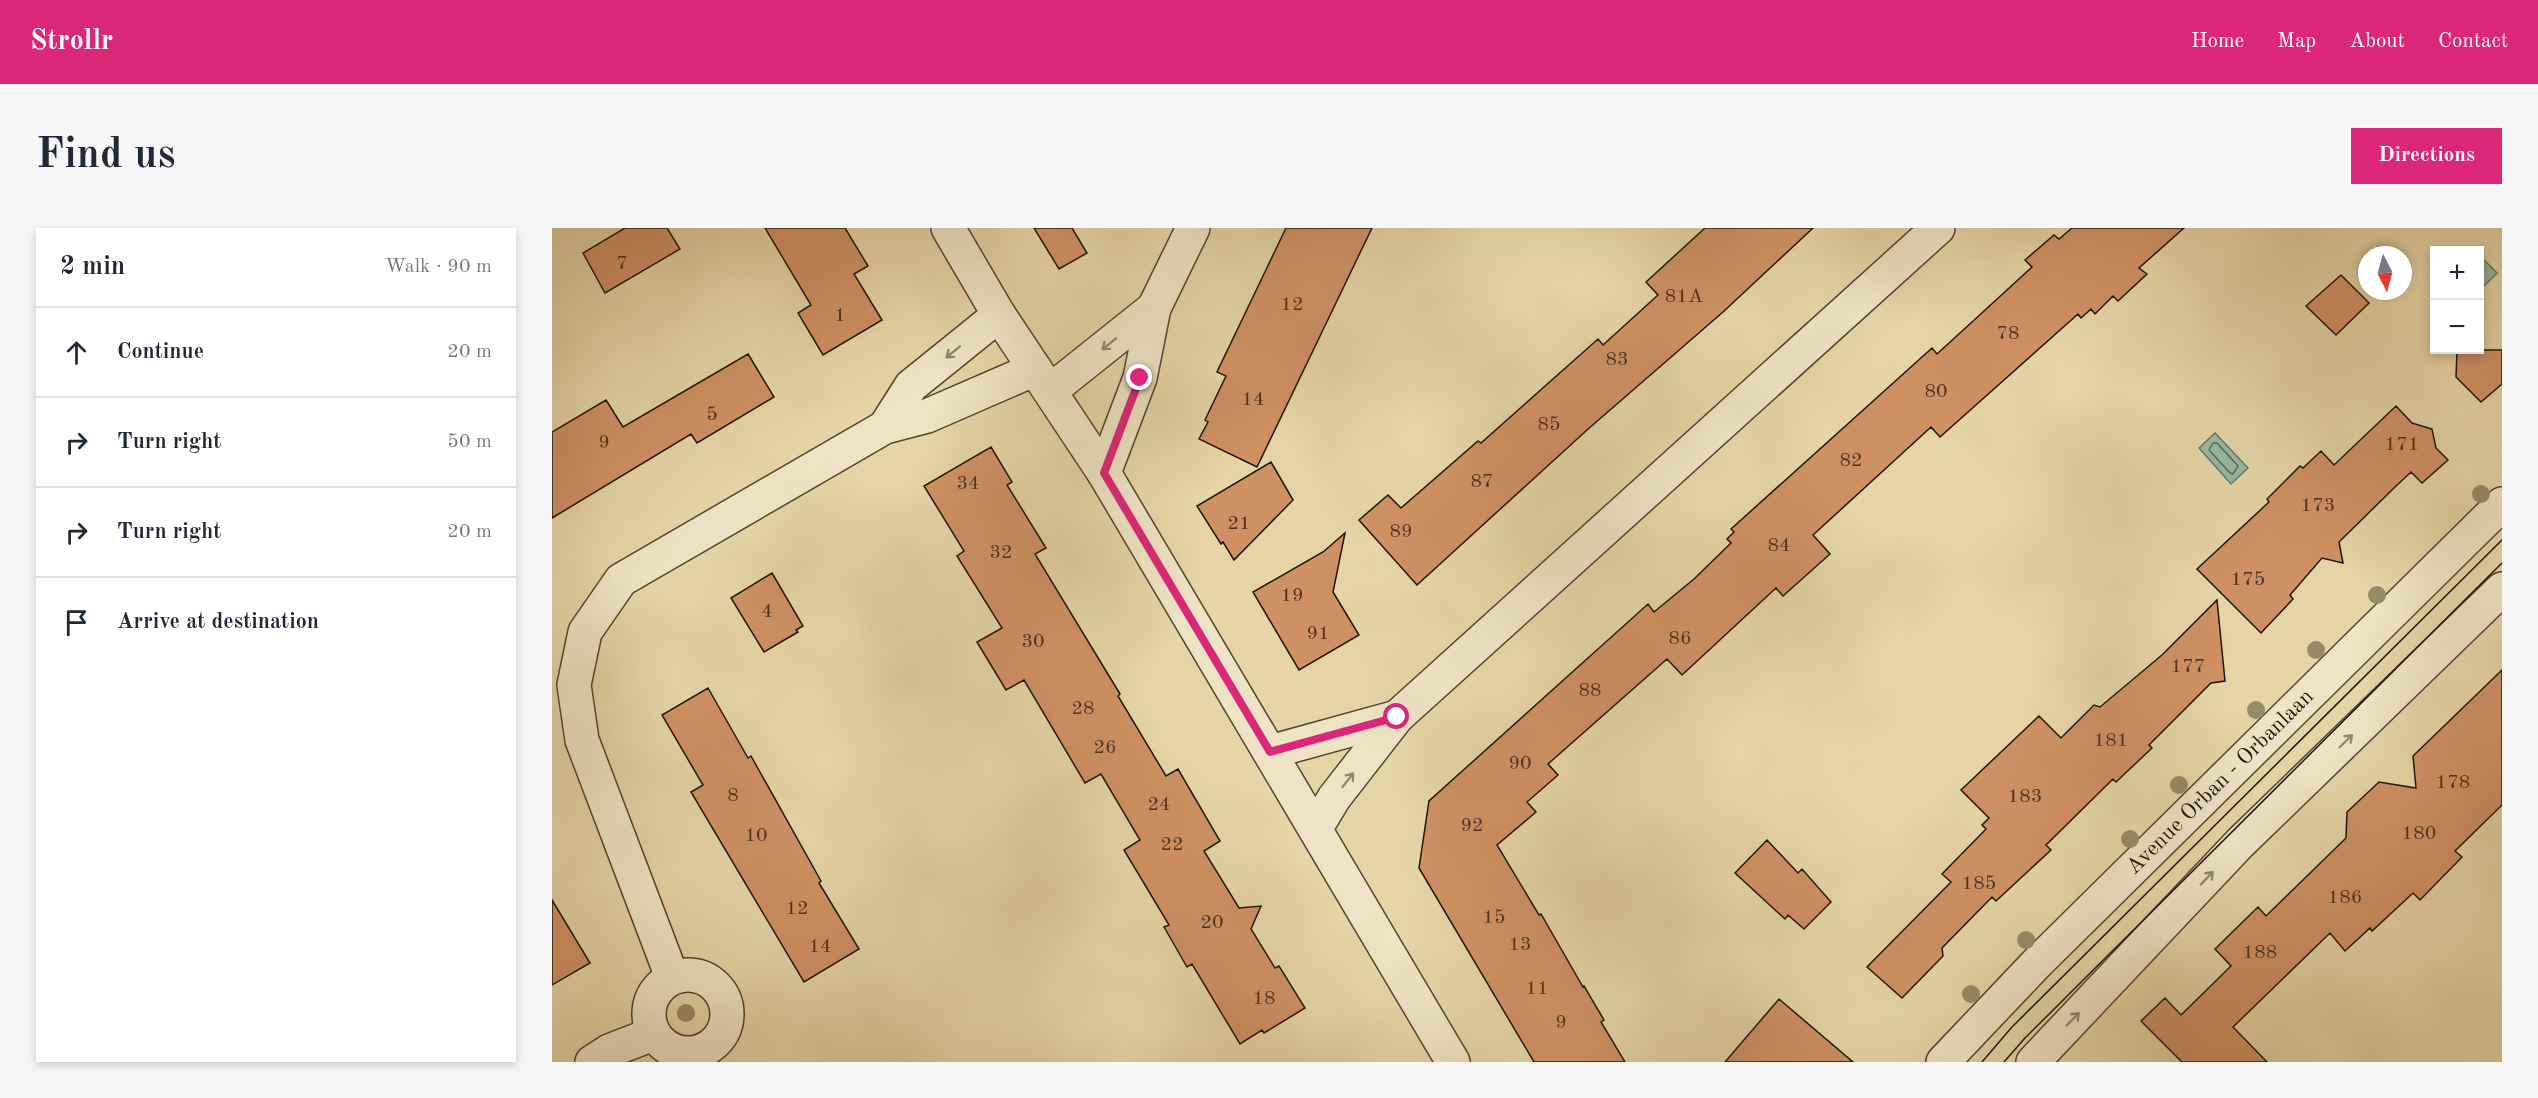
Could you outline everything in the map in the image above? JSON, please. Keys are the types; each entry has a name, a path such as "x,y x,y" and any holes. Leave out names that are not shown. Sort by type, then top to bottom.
{"street":[{"path":"948,228 999,315 1104,473 1453,1062"},
{"path":"1104,473 1140,378 1154,308 1193,228"},
{"path":"1316,828 1334,798 1397,717 1938,228"},
{"path":"672,977 582,740 574,686 585,632 621,580 885,427 1043,380 1154,308"},
{"path":"885,427 911,386 999,315"},
{"name":"Avenue Orban - Orbanlaan","path":"1944,1062 2044,955 2502,504"},
{"path":"2033,1062 2241,843 2502,589"},
{"path":"1270,752 1397,717"},
{"path":"692,974 711,981 724,996 728,1017 722,1036 706,1050 686,1054 667,1048 653,1034 648,1017 650,1001 658,987 672,977 692,974"},
{"path":"592,1062 609,1051 653,1034"}],"water":[{"path":"2484,260 2497,273 2484,286"},
{"path":"2215,433 2248,468 2231,484 2199,448"}],"building":[{"path":"625,228 667,228 680,249 605,293 583,253"},
{"path":"765,228 845,228 868,266 854,274 882,320 823,355 798,313 811,305"},
{"path":"1034,228 1072,228 1087,253 1059,269"},
{"path":"1286,228 1372,228 1257,467 1199,439 1208,422 1205,420 1226,376 1217,372"},
{"path":"1705,228 1813,228 1723,312 1587,430 1417,585 1359,520 1388,495 1401,508 1478,441 1481,443 1598,339 1603,345 1658,295 1646,282"},
{"path":"2072,228 2184,228 2139,268 2147,274 2118,301 2113,296 2095,314 2091,309 2081,318 2078,314 1940,437 1931,427 1813,535 1830,554 1783,596 1776,588 1682,675 1667,659 1548,764 1558,775 1527,802 1536,812 1497,845 1584,986 1604,1020 1601,1022 1625,1062 1534,1062 1419,868 1429,801 1648,604 1654,612 1694,579 1731,543 1727,539 1734,532 1731,529 1932,348 1937,354 1984,311 2032,267 2025,260 2054,235 2059,239"},
{"path":"2341,275 2358,292 2358,300 2366,300 2369,303 2336,335 2306,306"},
{"path":"2484,350 2502,350 2502,384 2481,402 2456,377 2457,354 2484,354"},
{"path":"748,354 774,397 697,443 691,434 552,518 552,432 606,400 623,427"},
{"path":"2396,406 2412,423 2432,429 2436,448 2448,460 2422,483 2411,472 2339,542 2343,563 2322,558 2290,595 2293,599 2261,633 2197,569 2269,502 2267,499 2300,466 2303,468 2321,451 2334,465"},
{"path":"991,447 1012,482 1007,485 1046,548 1035,554 1120,694 1118,696 1166,776 1178,769 1220,841 1204,851 1239,908 1261,906 1251,929 1275,968 1279,966 1305,1008 1264,1033 1262,1030 1240,1044 1192,964 1187,967 1164,927 1169,925 1124,850 1140,840 1101,774 1085,783 1024,680 1006,690 977,642 1002,628 957,556 964,551 924,486"},
{"path":"1271,462 1293,500 1234,560 1197,506"},
{"path":"1345,533 1333,592 1359,635 1299,670 1253,592 1323,552"},
{"path":"772,573 803,626 796,630 798,632 764,652 731,598"},
{"path":"2217,600 2225,681 2211,683 2149,745 2152,748 2116,782 2113,779 2046,845 2051,850 1996,901 1992,897 1942,948 1943,956 1902,998 1867,967 1951,882 1942,874 1986,829 1982,825 1989,818 1961,790 2039,716 2061,738 2094,705 2100,707 2162,655"},
{"path":"2502,670 2502,805 2455,851 2462,857 2420,900 2413,893 2372,931 2370,928 2345,951 2330,933 2233,1027 2267,1062 2182,1062 2141,1021 2165,998 2181,1015 2231,966 2215,949 2258,907 2266,916 2346,838 2347,812 2379,782 2416,788 2413,756"},
{"path":"708,688 748,758 751,756 821,881 819,883 859,949 804,982 691,792 703,785 662,715"},
{"path":"1767,840 1798,873 1802,869 1831,902 1804,929 1788,915 1785,919 1735,873"},
{"path":"552,900 590,963 552,985"},
{"path":"1779,999 1853,1062 1725,1062"}],"tram line":[{"path":"1982,1062 2012,1027 2502,540"},
{"path":"2004,1062 2025,1038 2502,563"}],"route":[{"path":"1140,378 1104,473 1270,752 1397,717"}]}
